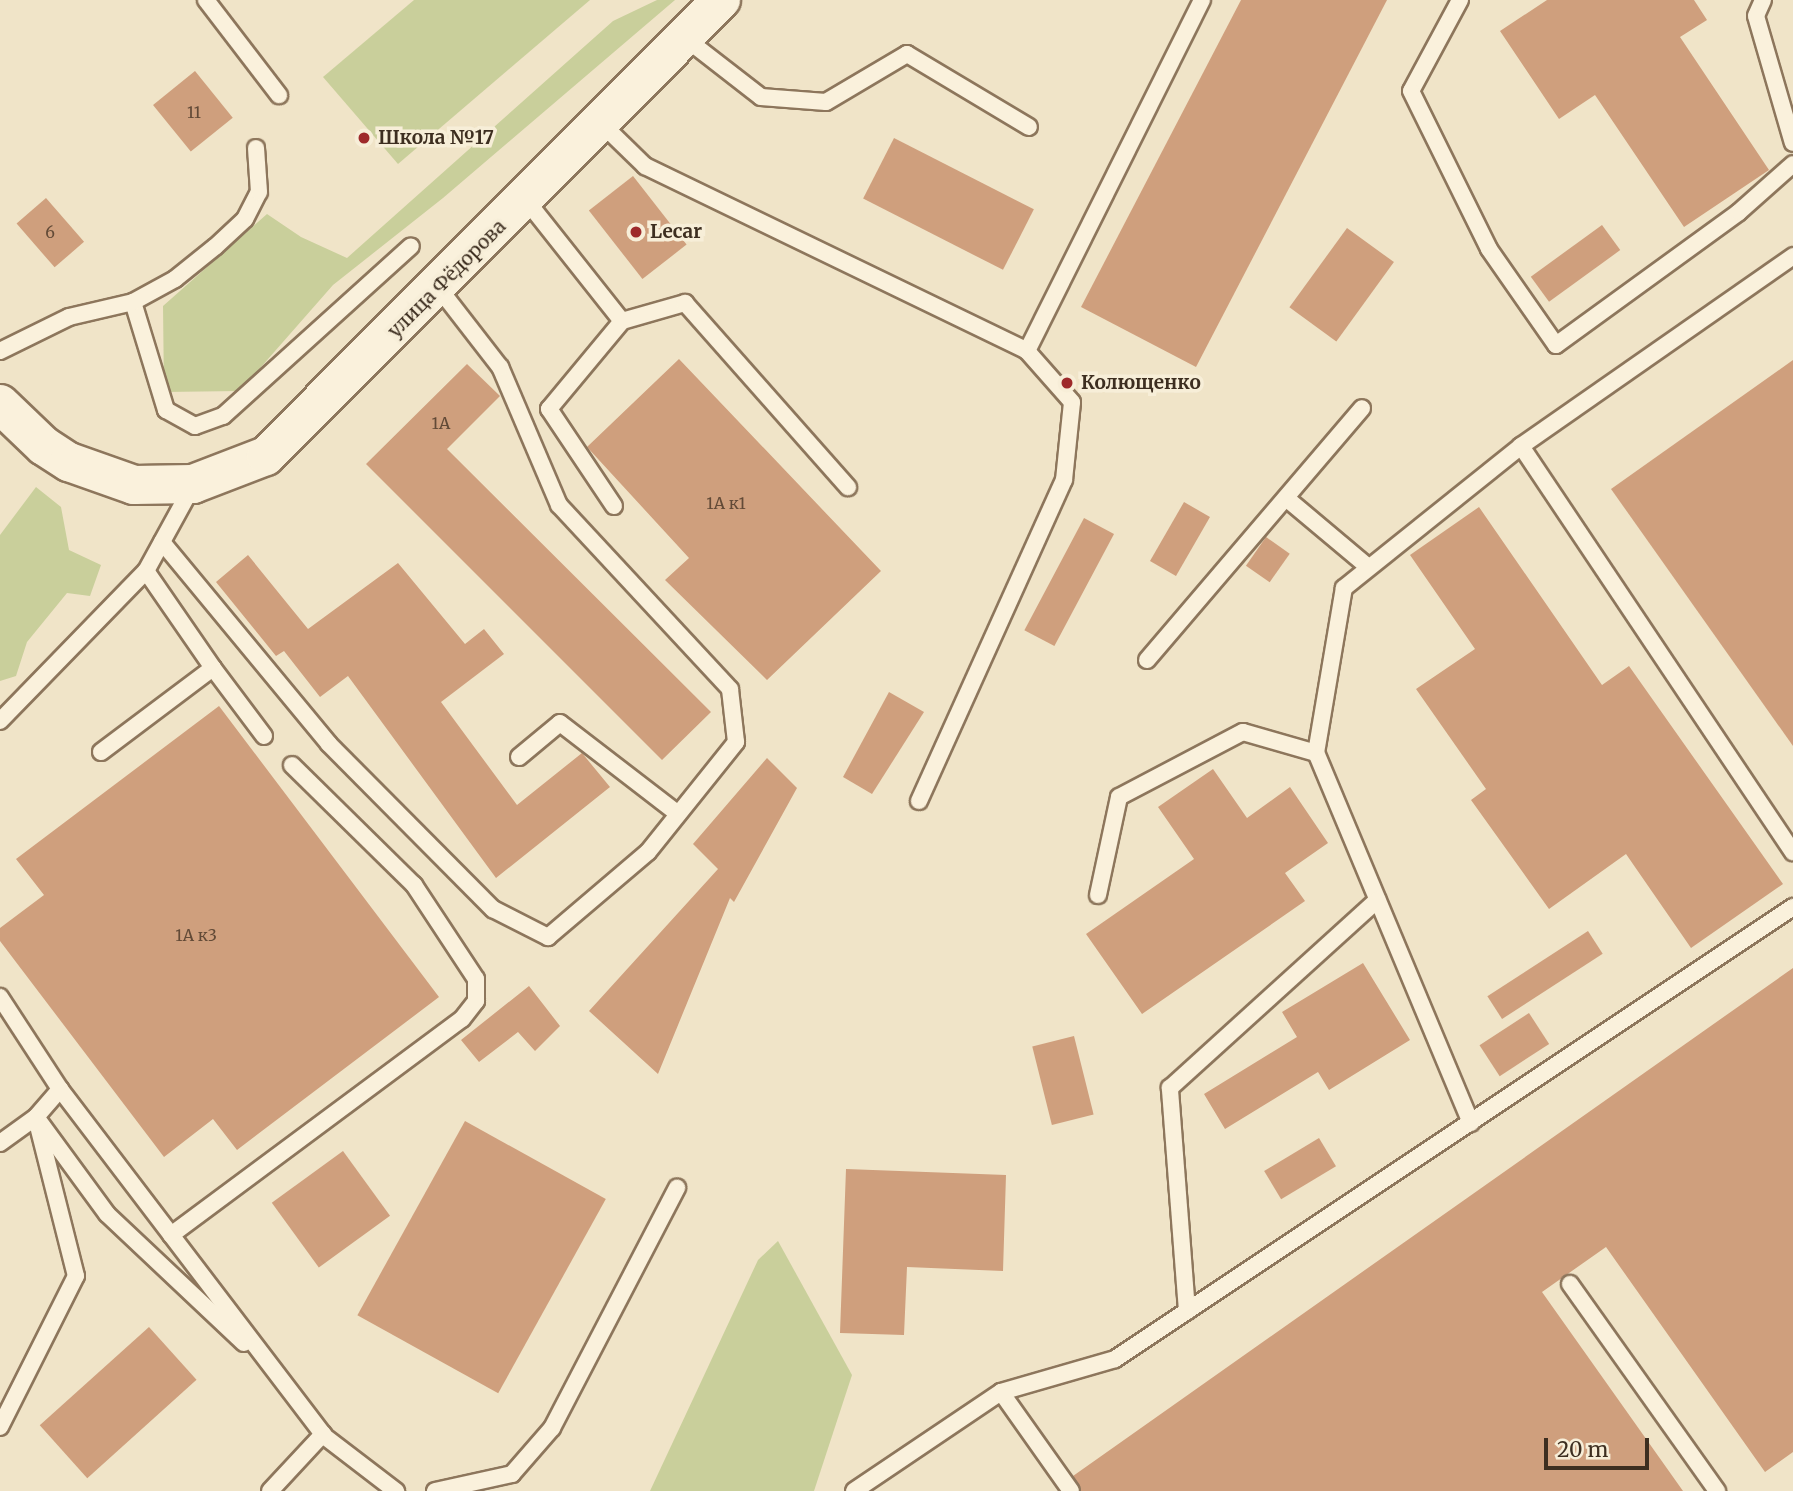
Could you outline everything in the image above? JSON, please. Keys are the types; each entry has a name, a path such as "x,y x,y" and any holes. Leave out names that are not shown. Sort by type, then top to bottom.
{"main road":[{"name":"улица Фёдорова","path":"0,404 44,446 69,462 134,485 193,484 266,456 526,200 721,0"}],"lane":[{"path":"206,0 279,95"},
{"path":"1027,351 1202,0"},
{"path":"1460,0 1411,91 1489,249 1556,345 1739,212 1793,164"},
{"path":"1763,0 1756,16 1793,144"},
{"path":"685,38 761,97 826,102 907,54 1029,127"},
{"path":"601,123 645,166 1027,351 1072,402 1064,480 919,801"},
{"path":"0,351 69,317 132,302 175,279 245,219 259,192 256,148"},
{"path":"526,200 622,321"},
{"path":"132,302 166,410 195,426 223,416 411,246"},
{"path":"1471,1124 1316,753 1344,588 1367,566 1521,446 1793,256"},
{"path":"162,542 329,744 504,915 548,937 648,852 736,742 730,689 559,505 500,367 438,287"},
{"path":"614,506 549,409 622,321 685,303 848,487"},
{"path":"1147,660 1362,408"},
{"path":"1521,446 1793,852"},
{"path":"0,721 146,571 193,484"},
{"path":"1286,498 1367,566"},
{"path":"146,571 264,736"},
{"path":"101,752 213,668"},
{"path":"519,757 560,723 678,814"},
{"path":"1098,895 1119,797 1243,732 1316,753"},
{"path":"171,1235 462,1019 476,1001 477,979 414,885 292,765"},
{"path":"1187,1311 1170,1088 1377,900"},
{"path":"854,1491 1001,1392 1115,1359 1471,1124 1793,906"},
{"path":"0,997 60,1088 323,1434 396,1491"},
{"path":"0,1143 36,1117 60,1088"},
{"path":"36,1117 107,1214 281,1377"},
{"path":"0,1427 76,1276 36,1117"},
{"path":"435,1491 512,1474 552,1428 677,1188"},
{"path":"1570,1284 1717,1491"},
{"path":"1001,1392 1071,1491"},
{"path":"270,1491 323,1434"}],"green space":[{"path":"414,0 590,0 398,164 323,77"},
{"path":"657,0 675,0 443,198 333,285 240,391 164,392 163,306 267,214 301,237 347,258 613,21"},
{"path":"36,487 61,507 69,550 101,565 90,596 67,593 27,642 16,676 0,681 0,535"},
{"path":"778,1241 852,1375 814,1491 650,1491 758,1260"}],"building":[{"path":"1241,0 1387,0 1196,367 1081,307"},
{"path":"1547,0 1694,0 1707,20 1680,37 1769,170 1684,227 1595,95 1559,119 1500,31"},
{"path":"195,71 233,118 191,152 153,105"},
{"path":"894,138 1034,209 1003,270 863,199"},
{"path":"633,176 687,245 642,279 589,210"},
{"path":"46,198 84,242 55,267 17,224"},
{"path":"1602,225 1620,250 1549,302 1531,277"},
{"path":"1347,228 1394,262 1336,341 1289,307"},
{"path":"679,359 881,571 767,680 665,580 689,558 587,447"},
{"path":"1793,360 1793,746 1611,489"},
{"path":"467,364 500,396 447,449 711,712 662,760 366,464"},
{"path":"1184,502 1210,517 1176,576 1150,561"},
{"path":"1479,507 1602,685 1629,666 1783,884 1691,948 1626,854 1549,909 1471,800 1486,789 1416,689 1475,649 1410,555"},
{"path":"1084,518 1114,534 1054,646 1024,630"},
{"path":"1266,537 1290,554 1270,582 1246,566"},
{"path":"248,555 308,629 398,563 465,644 484,629 504,654 441,702 517,805 582,753 610,787 496,878 348,676 320,697 284,651 276,656 216,582"},
{"path":"889,692 924,712 872,794 843,777"},
{"path":"219,706 439,997 237,1150 213,1119 164,1157 0,941 0,928 44,895 16,859"},
{"path":"767,758 797,788 734,902 730,898 658,1074 589,1011 718,869 693,844"},
{"path":"1213,769 1247,818 1290,787 1328,843 1285,873 1305,901 1142,1014 1086,934 1194,859 1158,807"},
{"path":"1588,931 1603,954 1502,1019 1487,996"},
{"path":"1363,963 1410,1040 1329,1090 1318,1072 1225,1129 1204,1094 1297,1037 1282,1012"},
{"path":"1793,968 1793,1452 1765,1472 1606,1247 1542,1292 1683,1491 1081,1491 1073,1476"},
{"path":"529,986 560,1026 535,1051 518,1032 479,1062 461,1040"},
{"path":"1529,1013 1549,1044 1500,1076 1480,1045"},
{"path":"1074,1036 1094,1115 1052,1125 1032,1046"},
{"path":"465,1121 606,1199 498,1393 357,1315"},
{"path":"1319,1138 1336,1166 1281,1199 1264,1171"},
{"path":"343,1151 390,1216 319,1267 272,1203"},
{"path":"846,1169 1006,1175 1003,1271 907,1267 904,1335 840,1333"},
{"path":"149,1327 197,1380 87,1478 40,1425"}],"place":[{"name":"Школа №17","path":"364,138"},
{"name":"Lecar","path":"636,232"},
{"name":"Колющенко","path":"1067,383"}]}
